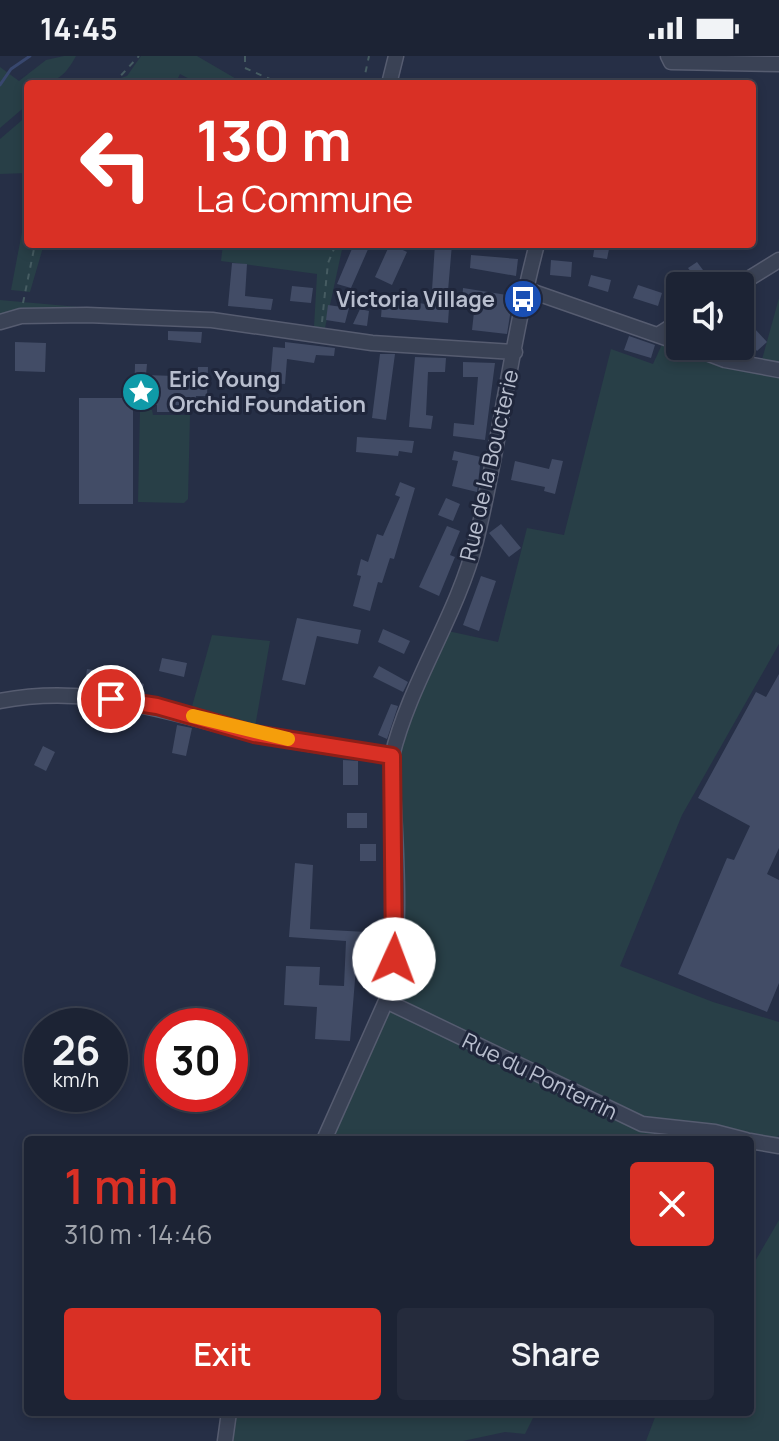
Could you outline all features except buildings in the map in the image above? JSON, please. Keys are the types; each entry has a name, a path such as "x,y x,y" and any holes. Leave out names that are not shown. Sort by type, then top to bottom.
{"street":[{"path":"390,80 396,56"},
{"path":"668,56 671,62 779,64"},
{"name":"Rue de la Boucterie","path":"326,1136 386,1001 395,938 392,756 398,730 441,635 475,544 525,289 536,248"},
{"path":"754,275 779,260"},
{"path":"525,289 666,338"},
{"path":"0,322 21,316 176,318 372,343 515,352"},
{"path":"658,335 666,330"},
{"path":"725,360 779,370"},
{"path":"0,701 88,696 157,706 254,734 392,756"},
{"name":"Rue du Ponterrin","path":"386,1001 619,1116 642,1124 730,1136"},
{"name":"Rue du Ponterrin","path":"754,1142 779,1146"},
{"path":"225,1441 228,1416"}],"path":[{"path":"117,80 139,56"},
{"path":"245,56 245,68 272,80"},
{"path":"364,80 369,56"},
{"path":"21,316 34,248"},
{"path":"320,335 328,263 334,248"}],"shaded area":[{"path":"76,56 57,79 24,80 24,107 0,128 0,67 19,81 46,60"},
{"path":"141,56 197,56 238,80 191,80 180,74 177,80 114,80 127,76"},
{"path":"24,118 24,173 0,174 0,139"},
{"path":"24,221 24,248 43,248 30,292 11,290"},
{"path":"223,248 342,248 325,328 314,327 317,274 221,261"},
{"path":"779,298 779,365 761,363"},
{"path":"0,300 90,308 0,318"},
{"path":"664,340 666,360 732,360 779,374 779,644 682,815 620,966 713,1002 779,1022 779,1135 774,1142 754,1139 754,1136 640,1119 404,1003 398,995 399,749 407,720 448,631 498,642 527,528 564,535 611,349 653,364"},
{"path":"140,409 152,410 153,415 190,415 188,499 184,503 138,502"},
{"path":"212,635 270,641 255,727 191,710"},
{"path":"394,1010 616,1121 657,1132 656,1136 333,1136 385,1014"},
{"path":"779,1220 779,1441 646,1441 655,1416 754,1416 754,1263"},
{"path":"234,1416 534,1416 525,1434 505,1432 463,1441 231,1441"}],"waterway":[{"path":"0,85 11,69 30,56"}],"slow traffic":[{"path":"193,716 254,734 288,739"}],"place":[{"name":"Victoria Village","path":"523,299"},
{"name":"Eric Young Orchid Foundation","path":"141,392"}],"route":[{"path":"111,699 157,706 254,734 392,756 394,959"}]}
